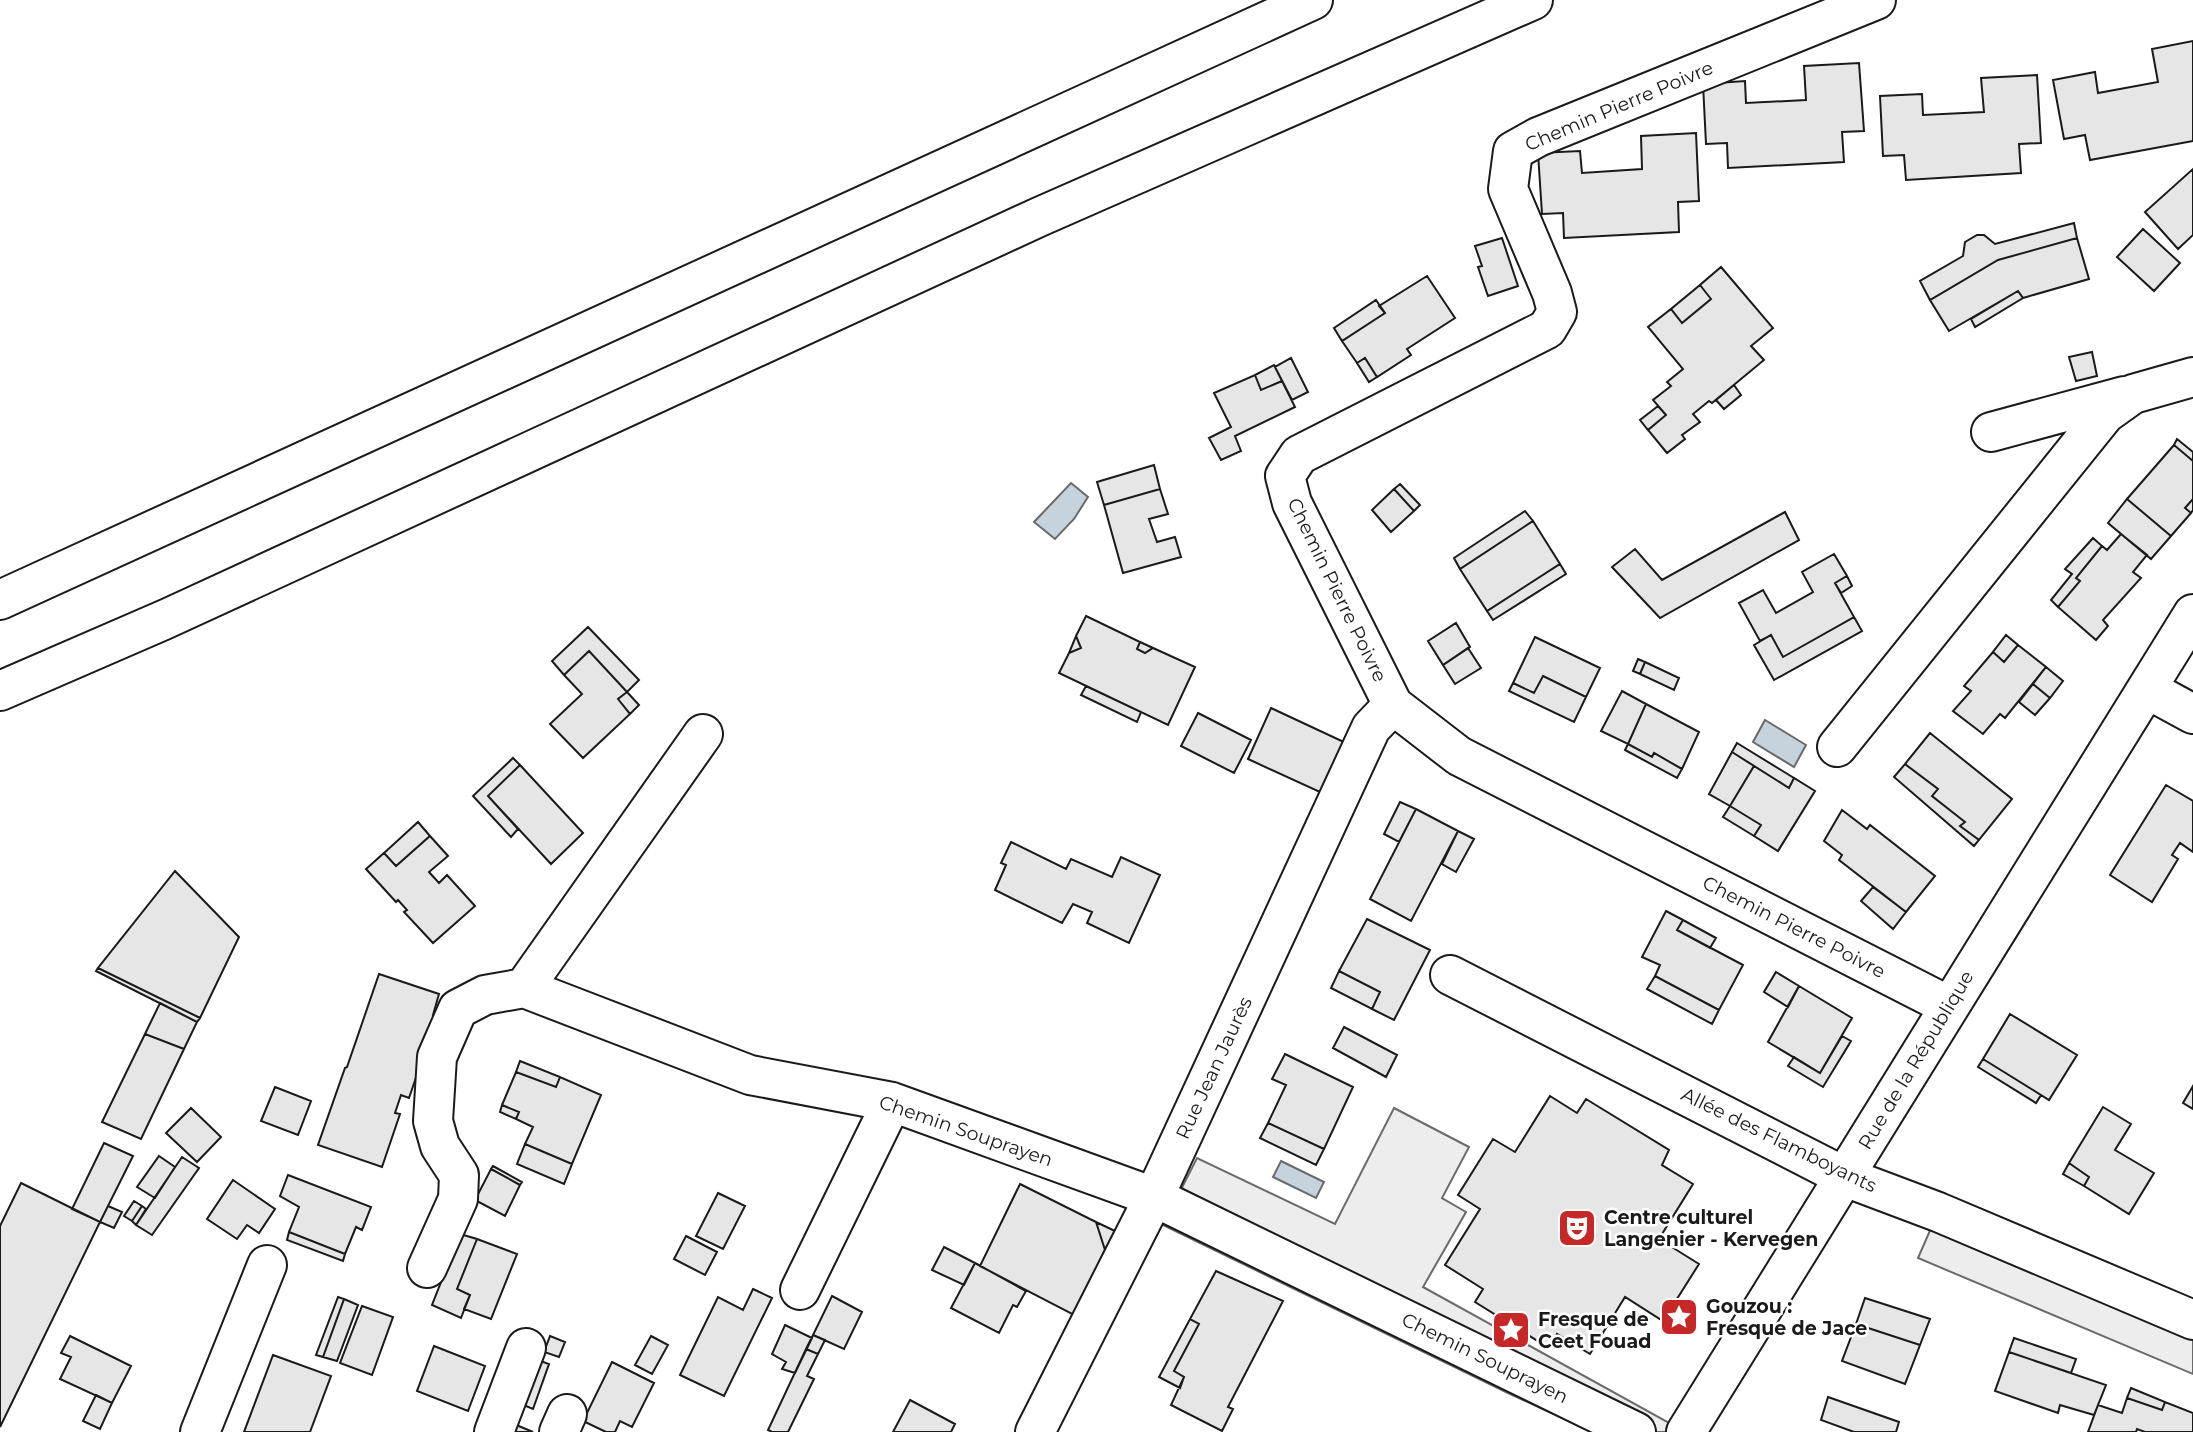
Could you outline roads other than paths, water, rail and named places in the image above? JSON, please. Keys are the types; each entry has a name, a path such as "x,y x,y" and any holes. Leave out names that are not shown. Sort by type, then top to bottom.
{"main road":[{"path":"0,600 1313,0"},
{"path":"0,691 166,619 1039,217 1533,0"},
{"name":"Chemin Pierre Poivre","path":"1876,0 1538,137 1513,151 1508,189 1558,312 1547,329 1299,455 1286,476 1292,503 1393,705 1459,756 1949,1006"},
{"path":"1991,432 2193,377"},
{"path":"1837,747 2105,414 2133,394"},
{"name":"Rue de la République","path":"1686,1432 2193,614"},
{"path":"0,701 166,619"},
{"path":"2147,689 2193,714"},
{"name":"Rue Jean Jaurès","path":"1035,1432 1154,1197 1371,728 1393,705"},
{"path":"427,1268 458,1199 459,1175 440,1146 433,1121 437,1057 458,1009 485,995 524,988 703,734"},
{"name":"Allée des Flamboyants","path":"1450,975 1845,1177 1938,1212 2193,1320"},
{"name":"Chemin Souprayen","path":"524,988 750,1075 892,1102 1154,1197 1636,1432"},
{"path":"800,1290 892,1102"},
{"path":"200,1432 267,1265"},
{"path":"494,1432 526,1348"}],"place":[{"name":"Centre culturel Langenier - Kervegen","path":"1577,1228"},
{"name":"Gouzou : Fresque de Jace","path":"1679,1317"},
{"name":"Fresque de Ceet Fouad","path":"1511,1330"}]}
